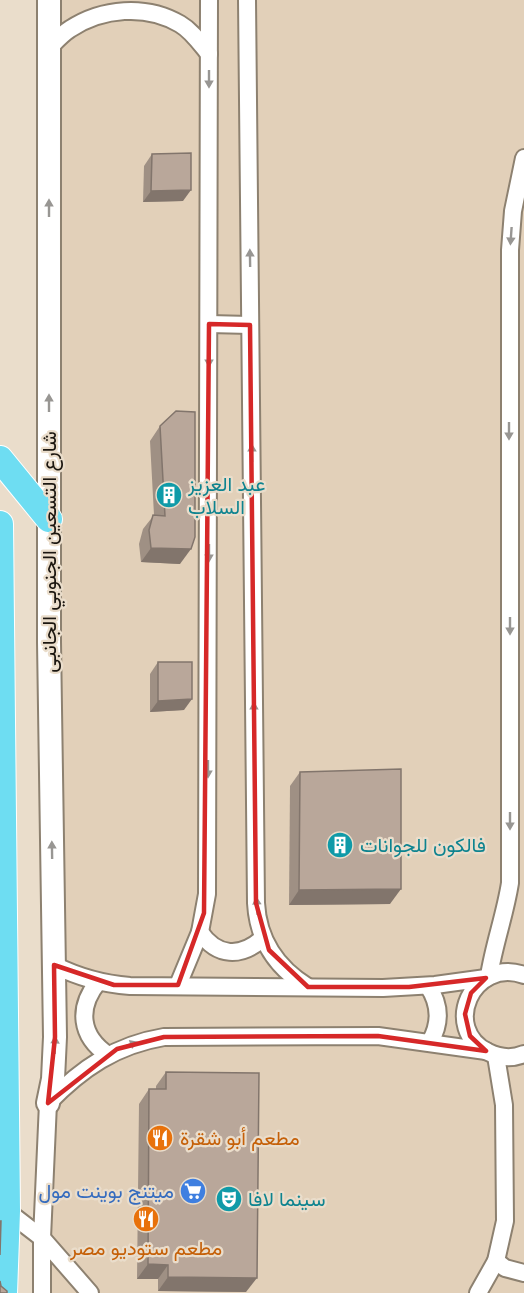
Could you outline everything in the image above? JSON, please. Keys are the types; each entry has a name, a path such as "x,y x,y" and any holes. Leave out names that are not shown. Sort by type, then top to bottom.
{"main road":[{"path":"0,459 49,519"},
{"path":"0,524 7,1211 4,1293"}],"street":[{"name":"شارع التسعين الجنوبي الجانبى","path":"48,1103 55,1048 49,519 49,0"},
{"path":"178,986 200,932 207,894 209,0"},
{"path":"247,0 256,903 258,921 269,950 281,966 308,987"},
{"path":"49,48 68,30 101,14 143,11 162,15 181,25 209,54"},
{"path":"478,1293 496,1261 505,1221 505,1121 503,1088 491,1054 470,1036 465,1014 471,993 488,977 510,883 510,250 513,212 524,158"},
{"path":"209,324 250,325"},
{"path":"200,932 212,946 229,952 248,949 263,938"},
{"path":"54,965 98,982 130,986 383,988 428,986 511,972 524,975"},
{"path":"98,982 85,1007 85,1026 94,1043 108,1055"},
{"path":"428,986 436,1001 438,1018 430,1042"},
{"path":"42,1293 48,1103 64,1086 117,1049 140,1041 164,1037 378,1036 430,1042 507,1058 524,1054"},
{"path":"7,1211 42,1238 90,1293"},
{"path":"496,1261 505,1268 524,1274"}],"highlighted area":[{"path":"209,324 250,325 256,903 269,950 308,987 409,987 486,978 471,993 465,1014 470,1036 486,1051 378,1036 164,1037 117,1049 48,1103 55,1037 54,965 114,985 178,985 204,913"}],"shaded area":[{"path":"58,0 524,0 524,1293 50,1293"}],"building":[{"path":"191,153 191,190 151,191 152,154"},
{"name":"عبد العزيز السلاب","path":"176,411 195,412 195,537 191,549 151,548 149,530 153,515 165,516 160,426"},
{"path":"158,662 192,662 192,699 158,701"},
{"name":"فالكون للجوانات","path":"401,769 401,889 299,890 300,772"},
{"name":"ميتنج بوينت مول","path":"166,1072 259,1073 257,1278 168,1277 168,1265 148,1264 149,1089 166,1089"},
{"path":"0,1281 1,1286 7,1293 0,1293"}],"place":[{"name":"عبد العزيز السلاب","path":"169,495"},
{"name":"فالكون للجوانات","path":"340,845"},
{"name":"مطعم أبو شقرة","path":"160,1138"},
{"name":"ميتنج بوينت مول","path":"193,1191"},
{"name":"سينما لافا","path":"229,1199"},
{"name":"مطعم ستوديو مصر","path":"146,1219"}]}
